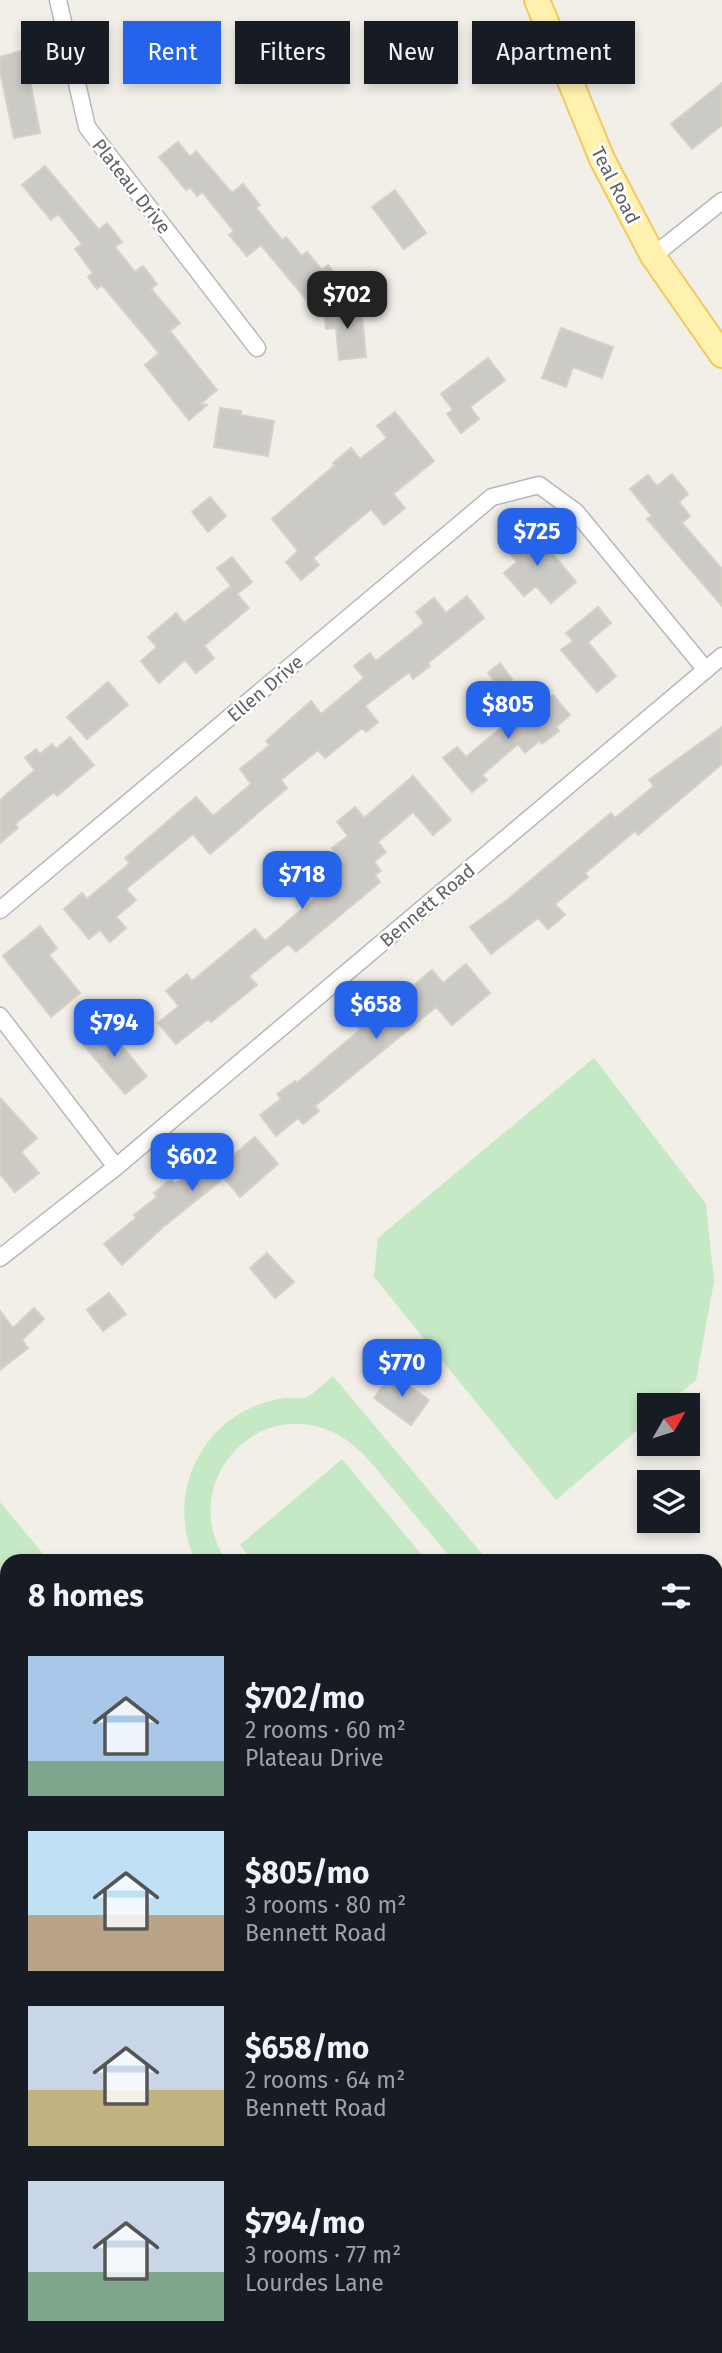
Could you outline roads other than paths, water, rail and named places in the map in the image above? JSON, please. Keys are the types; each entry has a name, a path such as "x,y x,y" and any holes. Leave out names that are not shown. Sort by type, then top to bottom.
{"main road":[{"name":"Teal Road","path":"537,0 602,159 653,256 722,355"}],"street":[{"name":"Plateau Drive","path":"58,0 87,127 257,348"},
{"path":"653,256 722,201"},
{"name":"Ellen Drive","path":"0,910 492,497 539,485 576,512 706,670"},
{"name":"Bennett Road","path":"0,1258 116,1167 722,656"},
{"path":"0,1016 116,1167"}]}
